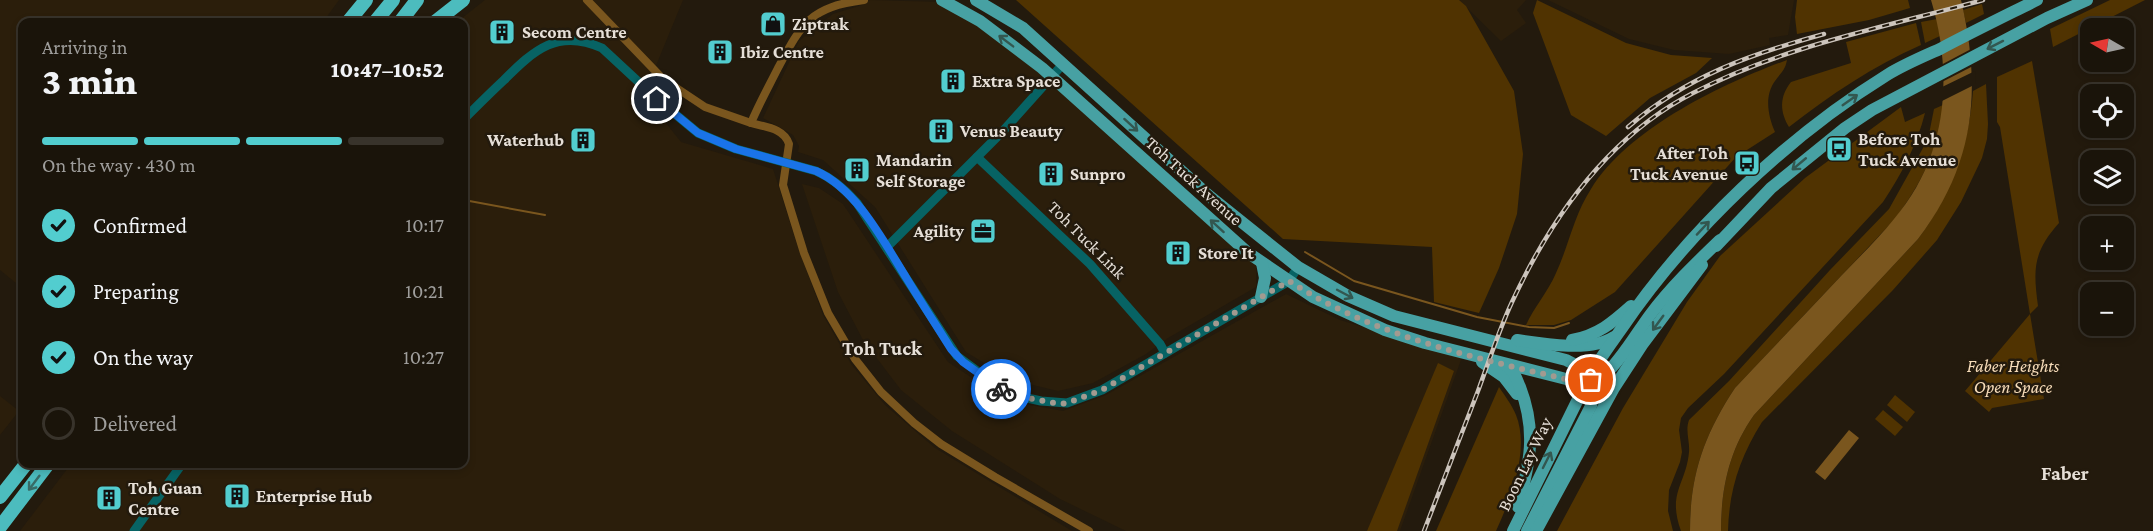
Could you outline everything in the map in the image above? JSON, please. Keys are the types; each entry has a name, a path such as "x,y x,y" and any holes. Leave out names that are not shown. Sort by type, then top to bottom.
{"highway":[{"path":"378,18 393,0"},
{"path":"403,18 417,0"},
{"path":"440,18 463,0"},
{"path":"351,18 364,2"},
{"path":"0,496 23,468"},
{"path":"0,527 45,468"}],"main road":[{"name":"Toh Tuck Avenue","path":"942,0 980,21 1052,77 1247,252 1313,297 1362,321 1403,337 1574,381 1589,379"},
{"name":"Toh Tuck Avenue","path":"976,0 1023,28 1208,195 1298,267 1348,296 1394,316 1566,360 1573,363 1589,379"},
{"path":"1543,343 1578,339 1603,330 1652,286 1682,250 1740,191 1836,110 1889,74 2037,0"},
{"path":"1527,531 1591,406 1593,394 1589,379 1605,374 1612,367 1688,270 1771,188 1845,128 1899,94 2087,0"},
{"path":"1536,531 1614,388 1642,345 1720,240"},
{"path":"1261,297 1265,278 1262,263"},
{"name":"Boon Lay Way","path":"1512,531 1589,379 1615,337 1652,286"},
{"path":"1470,334 1543,343 1599,344 1615,337"},
{"path":"1466,354 1495,370 1510,383 1521,401 1530,429"},
{"path":"1499,363 1511,368 1516,376 1526,403 1530,429 1530,459 1512,531"}],"street":[{"path":"468,115 525,59 540,48 554,42 578,40 590,43 609,54 698,133 736,149 826,175 848,194 887,247 957,356 1009,393 1041,401 1067,403 1102,390 1289,281 1298,267"},
{"path":"887,247 977,157 1063,64"},
{"name":"Toh Tuck Link","path":"977,157 1090,264 1160,344 1165,353"},
{"path":"134,531 179,468"}],"shaded area":[{"path":"0,0 339,0 326,18 18,18 18,285 0,270"},
{"path":"485,0 683,0 655,68 638,88 681,142 773,169 823,315 851,364 885,405 935,448 1072,531 20,531 68,468 468,468 468,18 462,18"},
{"path":"869,0 941,2 976,21 1056,87 1256,266 1256,287 1168,338 1146,354 1093,383 1058,391 1012,380 966,352 875,207 823,160 798,152 799,146 793,135 763,118 799,41 833,14 862,5"},
{"path":"1459,0 1526,0 1517,10 1526,23 1501,41"},
{"path":"1548,0 1794,0 1788,35 1769,38 1770,45 1729,54 1674,50 1629,39"},
{"path":"1931,0 1961,0 1968,33 1972,95 1969,125 1952,183 1918,239 1754,415 1745,428 1728,470 1721,531 1690,531 1693,492 1701,456 1715,422 1735,388 1875,241 1912,195 1925,169 1935,142 1941,115 1943,86 1938,29"},
{"path":"802,184 819,188 843,204 948,362 1007,401 1063,411 1106,395 1286,294 1340,320 1462,357 1400,531 1126,531 1060,499 952,431 901,390 863,340 838,292"},
{"path":"0,396 18,412 0,435"},
{"path":"1849,430 1859,438 1825,480 1815,472"}],"green space":[{"path":"1016,0 1459,0 1466,6 1514,91 1523,154 1517,214 1499,268 1479,313 1434,302 1432,247 1283,239"},
{"path":"1537,0 1626,43 1671,55 1712,58 1696,73 1650,98 1606,136 1571,115 1533,13"},
{"path":"1797,0 1908,0 1910,8 1869,20 1797,34 1795,17"},
{"path":"2110,0 2145,0 2110,18 2080,18 2080,33 2053,47 2050,29"},
{"path":"1982,4 1984,14 1966,23 1963,10"},
{"path":"1937,19 1940,36 1925,43 1921,22"},
{"path":"1916,23 1921,45 1852,82 1789,127 1782,104 1784,93 1791,82 1851,63 1846,42"},
{"path":"1787,60 1769,93 1769,113 1775,132 1736,157 1615,292 1571,320 1554,325 1526,325 1553,280 1585,199 1608,167 1629,146 1679,111 1706,95"},
{"path":"2032,61 2059,223 2050,233 2040,252 2036,271 2038,306 2030,314 2000,127 1997,122 1997,77"},
{"path":"1986,84 1987,139 1982,158 1961,202 1937,240 1893,290 1762,422 1737,474 1728,531 1721,531 1728,470 1745,428 1754,415 1918,239 1930,222 1949,187 1963,150 1973,91"},
{"path":"1943,105 1933,152 1921,179 1895,219 1735,388 1724,405 1707,439 1696,474 1690,531 1681,531 1676,507 1689,452 1687,428 1689,420 1729,381 1889,209 1923,148 1929,134 1934,109"},
{"path":"1901,107 1905,122 1925,113 1908,159 1883,202 1681,418 1679,430 1682,452 1669,490 1668,511 1673,531 1557,531 1623,408 1687,302 1720,256 1805,178"},
{"name":"Faber Heights Open Space","path":"2030,314 2044,399 1992,408 1989,412 1965,391"},
{"path":"1438,363 1454,371 1397,531 1367,531"},
{"path":"1499,387 1516,415 1521,443 1517,474 1502,518 1496,531 1436,531"},
{"path":"1895,395 1915,412 1907,422 1887,405"},
{"path":"1883,410 1903,427 1895,436 1875,419"}],"pier":[{"path":"1973,48 1975,65 1940,83 1939,66"},
{"path":"1975,71 1976,84 1940,102 1940,88"}],"waterway":[{"path":"587,0 663,79 705,107 751,123"},
{"path":"864,0 831,7 810,20 794,39 751,123 778,131 787,139 789,144 783,185 804,253 828,313 855,359 881,392 914,423 941,444 1089,531"},
{"path":"468,201 545,215"},
{"path":"1305,252 1354,281 1477,317 1529,327 1554,328 1569,323"}],"railway":[{"path":"1424,531 1512,302 1564,210 1609,156 1663,111 1693,93 1727,77 1763,62 1835,39 1983,0"},
{"path":"1628,127 1650,109 1697,80 1745,59 1824,34"}],"way so far":[{"path":"1001,389 1018,396 1059,404 1102,390 1289,281 1313,297 1362,321 1403,337 1574,381 1591,380"}],"place":[{"name":"Ziptrak","path":"773,24"},
{"name":"Secom Centre","path":"502,32"},
{"name":"Ibiz Centre","path":"720,52"},
{"name":"Extra Space","path":"953,81"},
{"name":"Venus Beauty","path":"941,131"},
{"name":"Waterhub","path":"583,140"},
{"name":"Before Toh Tuck Avenue","path":"1839,149"},
{"name":"After Toh Tuck Avenue","path":"1747,163"},
{"name":"Mandarin Self Storage","path":"857,170"},
{"name":"Sunpro","path":"1051,174"},
{"name":"Agility","path":"983,231"},
{"name":"Store It","path":"1178,253"},
{"name":"Enterprise Hub","path":"237,496"},
{"name":"Toh Guan Centre","path":"109,498"}],"district":[{"name":"Toh Tuck","path":"882,348"},
{"name":"Faber","path":"2065,473"}],"route":[{"path":"657,99 698,133 736,149 826,175 857,203 951,349 963,362 1001,389"}]}
